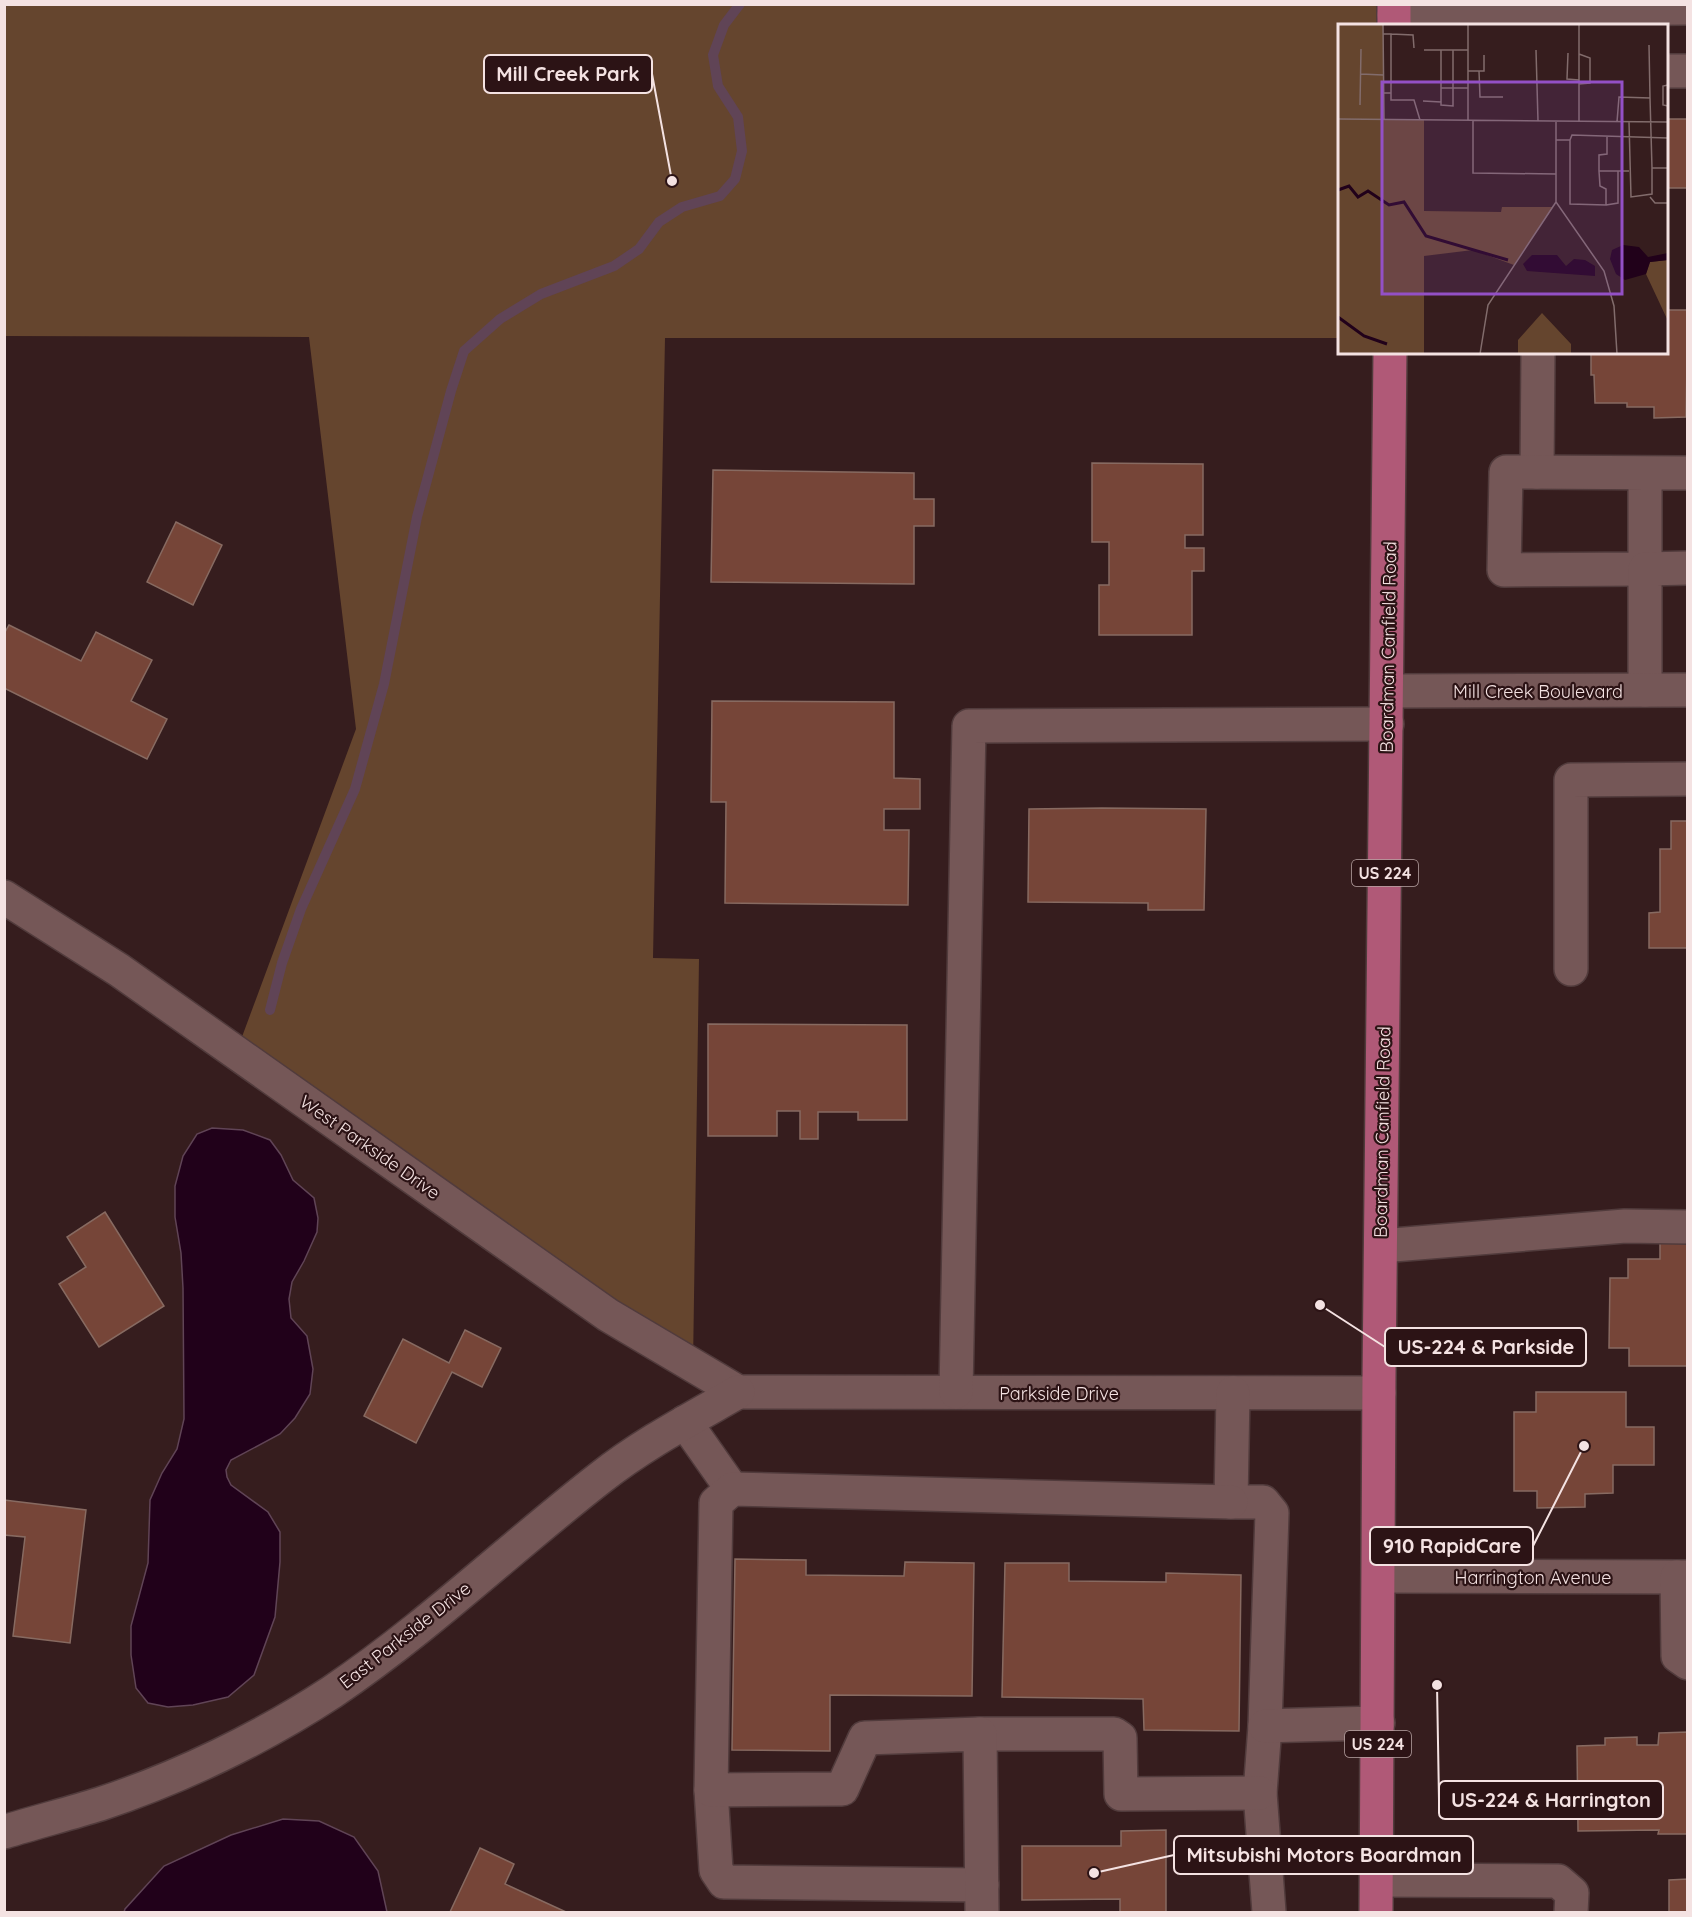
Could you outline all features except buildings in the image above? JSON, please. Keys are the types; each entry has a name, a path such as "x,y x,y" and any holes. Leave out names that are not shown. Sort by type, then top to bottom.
{"main road":[{"name":"Boardman Canfield Road","path":"1376,1912 1390,354"}],"street":[{"path":"1394,15 1609,17 1688,8"},
{"path":"1668,71 1688,71"},
{"path":"1537,472 1538,354"},
{"path":"1688,473 1506,472 1504,570 1688,568"},
{"path":"1646,473 1646,690"},
{"name":"Mill Creek Boulevard","path":"1388,691 1688,690"},
{"path":"956,1392 969,726 1387,724"},
{"path":"1571,969 1571,780 1688,779"},
{"name":"West Parkside Drive","path":"4,897 119,970 608,1315 738,1392"},
{"path":"1381,1246 1625,1226 1688,1227"},
{"name":"Parkside Drive","path":"738,1392 1379,1393"},
{"name":"East Parkside Drive","path":"4,1832 102,1803 184,1772 260,1734 320,1699 390,1651 601,1477 655,1439 738,1392"},
{"path":"1231,1502 1233,1393"},
{"path":"685,1422 732,1489"},
{"path":"980,1734 982,1899 724,1882 716,1870 711,1790 716,1503 732,1489 1263,1502 1272,1513 1265,1726 1260,1793 1269,1912"},
{"name":"Harrington Avenue","path":"1379,1576 1682,1577"},
{"path":"1682,1577 1678,1656 1688,1663"},
{"path":"1265,1726 1378,1723"},
{"path":"711,1790 842,1789 865,1738 980,1734 1114,1734 1120,1738 1121,1794 1260,1793"},
{"path":"1377,1880 1558,1881 1572,1893 1572,1912"}],"shaded area":[{"path":"5,5 1687,5 1409,24 1338,24 1338,338 665,338 653,958 699,959 693,1365 236,1053 356,729 309,337 5,336"},
{"path":"212,1128 243,1130 270,1140 281,1155 293,1180 314,1198 318,1218 317,1232 292,1282 289,1299 291,1318 307,1336 313,1369 310,1394 295,1418 280,1434 231,1460 226,1470 231,1485 268,1512 280,1532 275,1617 254,1675 228,1697 193,1705 168,1707 148,1703 136,1688 131,1655 131,1626 148,1563 150,1500 162,1473 177,1449 184,1419 183,1288 181,1253 175,1217 175,1186 183,1156 197,1134"},
{"path":"283,1819 319,1821 354,1837 378,1871 387,1912 124,1912 164,1866 231,1835"}],"waterway":[{"path":"270,1010 282,963 301,909 355,789 384,684 417,517 464,351 500,319 541,294 614,266 639,249 659,222 682,207 720,196 735,179 742,151 738,117 718,86 713,55 724,25 740,4"}],"place":[{"name":"Mill Creek Park","path":"672,181"},
{"name":"US-224 & Parkside","path":"1320,1305"},
{"name":"910 RapidCare","path":"1584,1446"},
{"name":"US-224 & Harrington","path":"1437,1685"},
{"name":"Mitsubishi Motors Boardman","path":"1094,1873"}]}
